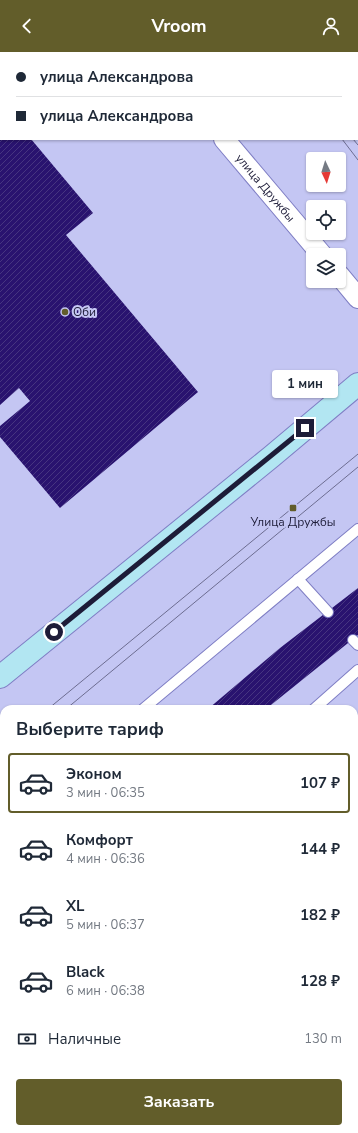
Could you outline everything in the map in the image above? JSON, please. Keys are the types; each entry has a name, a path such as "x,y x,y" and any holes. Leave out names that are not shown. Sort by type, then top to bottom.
{"main road":[{"path":"0,677 271,457 358,384"}],"street":[{"name":"улица Дружбы","path":"225,140 316,248"},
{"path":"346,284 358,298"}],"lane":[{"path":"148,705 358,529"},
{"path":"298,578 328,612"},
{"path":"319,705 358,670"}],"building":[{"name":"Оби","path":"0,140 32,140 93,213 66,235 198,392 60,508 0,437 0,426 30,401 19,388 0,405"},
{"path":"358,588 358,635 271,705 213,705 280,648"}],"tram line":[{"path":"343,140 358,160"},
{"path":"354,140 358,145"},
{"path":"53,705 358,454"},
{"path":"71,705 358,467"}],"place":[{"name":"Оби","path":"65,312"},
{"name":"Улица Дружбы","path":"293,508"}],"route":[{"path":"54,632 305,428"}]}
